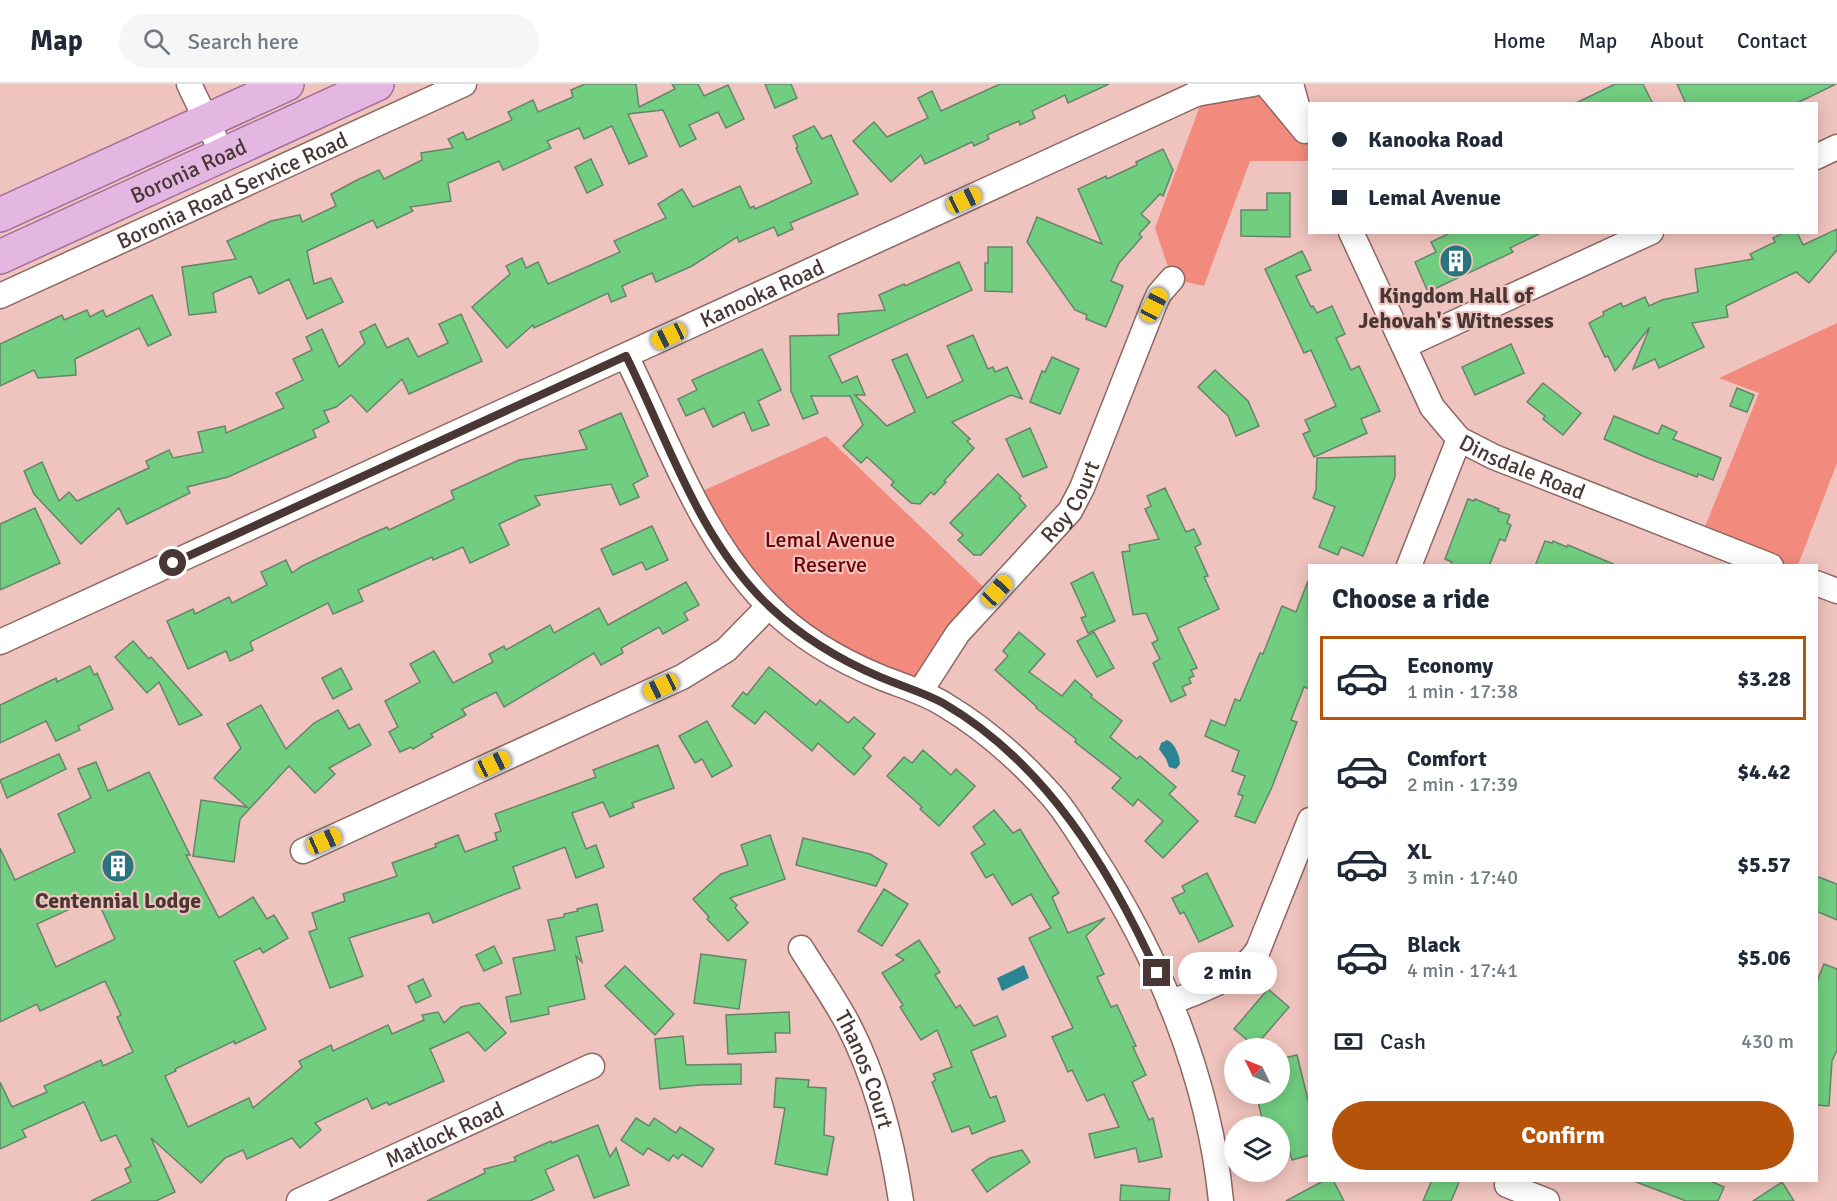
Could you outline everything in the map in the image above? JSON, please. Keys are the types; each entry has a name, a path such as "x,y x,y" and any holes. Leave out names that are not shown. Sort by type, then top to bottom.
{"main road":[{"name":"Boronia Road","path":"0,215 287,84"},
{"name":"Boronia Road","path":"0,257 377,84"}],"street":[{"path":"189,84 223,155"},
{"name":"Boronia Road Service Road","path":"0,296 464,84"},
{"name":"Kanooka Road","path":"0,642 1203,89 1253,84"},
{"path":"1266,84 1307,137"},
{"path":"1291,84 1307,137"},
{"path":"1818,156 1837,147"},
{"name":"Dinsdale Road","path":"1352,234 1432,407 1460,439 1494,457 1756,563"},
{"path":"1404,346 1647,234"},
{"name":"Roy Court","path":"920,692 958,633 1070,511 1082,488 1154,305 1159,294 1172,279"},
{"path":"626,356 699,512 732,564 769,606 801,633 853,665 944,704 992,738 1034,776 1054,798 1116,892 1170,1003 1191,1062 1213,1144 1221,1201"},
{"path":"1410,564 1460,439"},
{"path":"1818,584 1837,591"},
{"path":"303,851 705,665 726,650 769,606"},
{"path":"1170,1003 1230,976 1251,961 1261,943 1308,825"},
{"name":"Thanos Court","path":"801,948 843,1016 864,1060 889,1133 901,1201"},
{"name":"Matlock Road","path":"299,1201 592,1066"},
{"path":"1505,1189 1547,1201"}],"green space":[{"path":"1253,84 1305,131 1308,139 1308,161 1250,161 1204,286 1172,279 1155,228 1205,92"},
{"path":"1837,323 1837,463 1798,564 1768,564 1700,539 1759,393 1719,378"},
{"name":"Lemal Avenue Reserve","path":"826,436 993,596 920,692 801,633 691,496"}],"water":[{"path":"1167,740 1175,747 1178,754 1180,764 1176,769 1169,767 1159,749 1161,743"},
{"path":"1024,965 1029,978 1002,991 997,978"}],"building":[{"path":"585,84 636,84 639,107 675,89 672,84 698,84 704,96 728,85 744,119 726,128 718,112 689,125 696,139 680,147 663,110 628,114 647,156 629,164 612,126 584,139 579,128 547,141 551,148 503,170 499,161 448,183 451,201 410,207 413,211 377,228 373,220 307,251 314,284 331,278 343,302 307,319 289,279 259,294 251,276 213,293 216,312 189,315 182,267 236,259 227,241 271,221 300,215 302,222 336,206 331,194 355,181 379,170 384,179 422,160 421,153 453,148 448,139 463,132 467,140 512,120 508,112 533,100 538,112 573,97 571,90"},
{"path":"765,84 791,84 797,98 775,108"},
{"path":"1000,84 1109,84 1068,103 1065,95 1032,111 1035,118 1020,125 1019,121 987,135 989,139 974,146 972,142 925,164 921,155 891,182 853,141 874,122 887,137 928,118 918,98 932,91 941,111"},
{"path":"1615,84 1643,84 1652,102 1578,102"},
{"path":"1677,84 1836,84 1799,102 1685,102"},
{"path":"814,126 822,139 831,135 858,194 790,223 793,229 778,236 774,227 739,242 737,237 692,266 656,282 652,273 622,286 626,296 611,302 608,293 534,328 533,325 507,348 472,307 510,274 506,266 522,258 526,268 538,262 548,284 620,252 614,241 666,218 658,204 682,189 693,207 740,186 750,208 754,206 755,209 812,183 793,136"},
{"path":"1163,149 1173,170 1163,196 1160,194 1141,214 1150,222 1139,234 1142,237 1119,263 1111,281 1123,286 1106,327 1086,319 1087,315 1075,310 1027,242 1037,217 1102,244 1078,189 1137,165 1136,162"},
{"path":"591,159 603,185 587,193 575,167"},
{"path":"1267,193 1290,193 1290,237 1241,236 1241,210 1267,210"},
{"path":"1837,229 1837,250 1809,283 1796,272 1726,306 1728,317 1692,323 1704,347 1659,368 1655,359 1633,369 1650,327 1615,371 1608,356 1605,357 1589,323 1604,315 1603,312 1621,303 1623,307 1645,297 1649,306 1662,300 1698,292 1695,269 1753,259 1750,254 1775,242 1773,238 1781,234 1798,234 1803,245"},
{"name":"Kingdom Hall of Jehovah's Witnesses","path":"1448,234 1539,234 1510,248 1513,252 1428,292 1415,262 1436,252 1431,242"},
{"path":"988,247 1012,247 1012,292 985,291 985,263 988,263"},
{"path":"1302,251 1311,270 1296,276 1311,307 1313,306 1317,313 1332,306 1345,334 1336,338 1351,370 1359,366 1380,411 1361,419 1367,433 1314,457 1303,434 1310,431 1305,420 1336,406 1311,350 1304,353 1265,269"},
{"path":"959,262 972,290 829,356 842,383 857,376 865,395 855,395 887,426 915,412 892,360 907,354 927,398 963,381 947,346 973,335 988,369 993,367 995,372 1007,367 1022,399 1011,395 952,422 970,439 967,441 974,448 934,495 931,492 920,504 911,503 891,485 894,482 867,457 861,463 843,446 863,425 850,396 811,396 818,413 803,419 791,391 790,336 839,335 838,314 885,310 879,295"},
{"path":"152,295 171,335 148,346 139,328 75,359 76,375 38,378 34,370 0,386 0,344 62,315 64,320 87,310 90,317 103,310 106,317"},
{"path":"461,314 482,361 409,394 402,379 367,412 351,395 336,407 324,411 329,422 313,430 316,437 228,477 187,487 190,493 127,524 119,508 81,544 34,494 24,471 42,462 59,501 69,492 77,501 149,468 146,461 169,450 173,458 203,452 198,432 225,426 226,433 284,408 276,393 303,380 293,359 312,350 306,337 322,329 339,367 365,343 360,332 375,324 387,348 408,338 418,357 448,343 439,324"},
{"path":"1511,344 1524,373 1475,395 1462,367"},
{"path":"762,349 781,390 758,401 769,425 752,431 744,412 713,427 704,408 686,416 678,399 697,390 692,380"},
{"path":"1052,357 1079,369 1060,414 1030,402 1042,371 1045,372"},
{"path":"1215,370 1248,401 1259,426 1236,436 1228,416 1198,387"},
{"path":"1543,383 1581,413 1563,435 1543,419 1545,416 1527,402"},
{"path":"1737,388 1754,395 1747,412 1730,406"},
{"path":"621,413 648,476 633,484 639,497 620,505 611,484 535,496 540,505 499,524 509,545 470,563 463,547 433,560 432,557 358,590 363,601 333,614 328,603 250,642 253,650 230,661 226,651 188,669 167,621 193,609 195,614 229,597 232,603 267,585 261,572 286,560 292,573 364,537 387,527 389,530 454,499 451,491 519,460 587,449 579,431"},
{"path":"1614,416 1658,434 1662,425 1677,432 1673,439 1721,458 1713,480 1698,474 1697,477 1604,439"},
{"path":"1030,428 1047,467 1023,477 1006,439"},
{"path":"1395,456 1395,477 1363,556 1341,547 1338,555 1319,547 1335,507 1313,498 1316,490 1317,458"},
{"path":"998,474 1021,496 1019,498 1026,506 981,555 974,555 958,540 963,535 950,523"},
{"path":"1165,488 1186,532 1194,529 1201,544 1195,547 1208,576 1204,577 1219,609 1178,628 1197,668 1191,670 1194,676 1189,678 1191,683 1182,687 1186,695 1171,702 1153,663 1160,659 1152,643 1158,640 1146,613 1133,615 1122,552 1130,551 1129,545 1159,539 1145,509 1151,506 1147,496"},
{"path":"1468,499 1474,501 1475,499 1510,515 1507,523 1511,525 1505,541 1500,539 1490,564 1451,564 1452,562 1445,559"},
{"path":"35,508 60,563 0,590 0,524"},
{"path":"652,526 668,560 646,570 642,562 613,575 601,549"},
{"path":"1545,541 1552,543 1553,541 1613,564 1536,564"},
{"path":"1093,572 1115,621 1088,633 1081,618 1086,616 1071,583"},
{"path":"1308,581 1308,688 1304,687 1291,720 1297,722 1272,787 1255,823 1235,816 1243,796 1238,794 1245,776 1232,771 1239,751 1205,736 1211,720 1225,726 1235,699 1240,701 1260,653 1263,654 1282,606 1296,612"},
{"path":"686,582 699,605 684,613 688,620 663,634 659,627 621,648 623,653 601,665 594,653 504,707 496,692 462,709 466,715 431,734 433,737 413,749 411,747 400,752 389,732 398,727 385,701 420,682 410,664 434,651 453,683 493,662 489,654 504,646 506,650 550,625 554,633 599,608 608,625"},
{"path":"1019,632 1045,654 1029,672 1062,696 1075,680 1092,695 1091,697 1122,721 1110,737 1137,759 1140,756 1176,787 1169,794 1198,821 1163,858 1145,841 1163,821 1138,799 1133,806 1112,788 1121,778 1075,742 1076,739 1036,708 995,670 1008,656 1003,651"},
{"path":"1094,632 1114,668 1097,677 1077,641"},
{"path":"133,641 149,659 151,657 202,715 179,725 159,682 147,693 115,657"},
{"path":"90,666 94,675 97,673 113,709 78,726 80,730 56,741 46,721 0,743 0,705 56,678 57,682"},
{"path":"769,667 816,705 820,700 848,723 854,717 875,734 863,748 871,756 854,775 818,743 812,751 765,711 755,724 732,706 743,692 747,695"},
{"path":"341,668 352,689 333,699 322,678"},
{"path":"261,705 286,749 314,723 338,710 349,729 359,724 371,745 329,768 335,774 315,793 289,766 240,819 234,862 193,856 201,800 247,807 214,778 241,748 227,724"},
{"path":"707,721 732,766 712,777 702,759 695,763 679,736"},
{"path":"658,745 674,788 632,803 634,807 610,817 603,802 572,813 586,849 596,845 604,867 576,878 565,847 513,867 520,888 433,923 429,913 349,938 363,976 330,988 309,932 317,929 312,913 345,901 343,894 397,876 392,863 436,847 435,844 458,835 465,852 497,840 495,833 501,831 495,814 596,777 593,770"},
{"path":"923,750 951,775 956,769 975,786 939,826 920,809 922,807 887,776 904,757 912,763"},
{"path":"59,754 66,769 7,798 0,780"},
{"path":"96,762 108,791 149,772 190,855 186,855 219,918 253,897 267,919 274,915 288,938 263,953 260,948 234,961 266,1029 235,1044 234,1041 165,1076 188,1127 249,1098 253,1108 302,1067 299,1061 331,1045 333,1051 388,1025 392,1034 424,1020 422,1015 438,1012 444,1023 461,1007 479,1003 506,1033 485,1051 468,1032 430,1049 444,1081 389,1105 387,1102 372,1109 367,1098 315,1123 321,1130 300,1148 292,1138 247,1159 243,1150 225,1158 201,1183 151,1138 175,1192 156,1201 91,1201 131,1182 125,1169 131,1166 116,1135 101,1141 84,1102 22,1130 26,1137 0,1149 0,1082 12,1107 47,1092 44,1086 101,1060 103,1066 133,1052 117,1017 121,1015 105,981 40,1011 37,1004 0,1022 0,848 15,880 75,852 58,814 91,798 78,769","holes":["96,897 115,939 56,967 37,924"]},
{"path":"994,810 1013,833 1020,829 1059,893 1052,897 1068,933 1105,918 1086,936 1104,974 1097,977 1111,1007 1117,1005 1136,1046 1133,1047 1146,1075 1132,1082 1149,1120 1153,1118 1162,1157 1139,1162 1136,1148 1095,1158 1089,1134 1119,1127 1104,1094 1087,1101 1072,1070 1068,1072 1052,1037 1073,1028 1029,938 1051,928 1031,894 1012,905 993,874 986,878 971,853 985,844 973,827"},
{"path":"770,835 785,879 730,898 748,923 728,941 707,919 709,917 693,899 721,874 748,865 741,845"},
{"path":"803,838 870,854 887,864 876,886 796,865"},
{"path":"1207,873 1233,926 1199,942 1184,912 1180,914 1172,898 1185,892 1182,886"},
{"path":"1818,877 1837,884 1837,920 1818,912"},
{"path":"884,889 908,904 882,946 858,931"},
{"path":"597,904 603,931 576,937 582,962 576,956 585,999 548,1007 549,1014 511,1022 506,997 521,994 513,958 555,950 548,920 564,917 564,914"},
{"path":"919,940 940,972 935,975 956,1008 960,1005 974,1026 997,1016 1006,1036 971,1051 990,1098 996,1096 1005,1121 972,1134 969,1126 952,1132 932,1082 936,1080 933,1074 952,1067 937,1030 921,1040 900,1007 903,1005 882,973 904,960 896,955"},
{"path":"494,946 502,963 484,971 476,955"},
{"path":"701,954 746,960 739,1009 694,1003"},
{"path":"1824,964 1837,969 1837,1050 1832,1061 1829,1106 1818,1105 1818,979"},
{"path":"625,966 674,1014 655,1035 605,986"},
{"path":"423,979 431,996 416,1003 408,986"},
{"path":"1268,989 1289,1007 1262,1038 1245,1038 1234,1029"},
{"path":"789,1012 790,1033 775,1033 776,1052 728,1054 726,1015"},
{"path":"683,1036 686,1065 741,1064 741,1084 660,1089 655,1039"},
{"path":"1297,1055 1308,1100 1308,1156 1292,1160 1290,1116 1262,1116 1258,1104 1290,1104 1290,1057"},
{"path":"776,1078 809,1080 808,1087 826,1088 824,1135 834,1137 827,1175 775,1164 785,1108 774,1107"},
{"path":"636,1118 649,1126 654,1118 676,1133 680,1127 714,1149 702,1167 682,1154 678,1159 673,1155 669,1161 648,1148 643,1155 621,1140"},
{"path":"598,1125 610,1157 616,1148 629,1185 594,1198 578,1155 545,1170 554,1190 530,1201 427,1201 485,1173 484,1169 516,1161 514,1157"},
{"path":"1022,1150 1030,1162 987,1192 972,1170 990,1158"},
{"path":"1321,1182 1334,1182 1344,1201 1286,1201"},
{"path":"1431,1182 1459,1182 1451,1201 1423,1201"},
{"path":"1636,1182 1713,1182 1724,1187 1718,1201 1686,1201"},
{"path":"1782,1182 1794,1201 1753,1201"},
{"path":"1121,1185 1170,1189 1169,1201 1120,1201"}],"place":[{"name":"Kingdom Hall of Jehovah's Witnesses","path":"1456,261"},
{"name":"Centennial Lodge","path":"118,866"}],"route":[{"path":"173,563 626,356 699,512 732,564 750,585 769,606 812,641 853,665 944,704 1012,755 1054,798 1072,823 1116,892 1157,973"}]}
